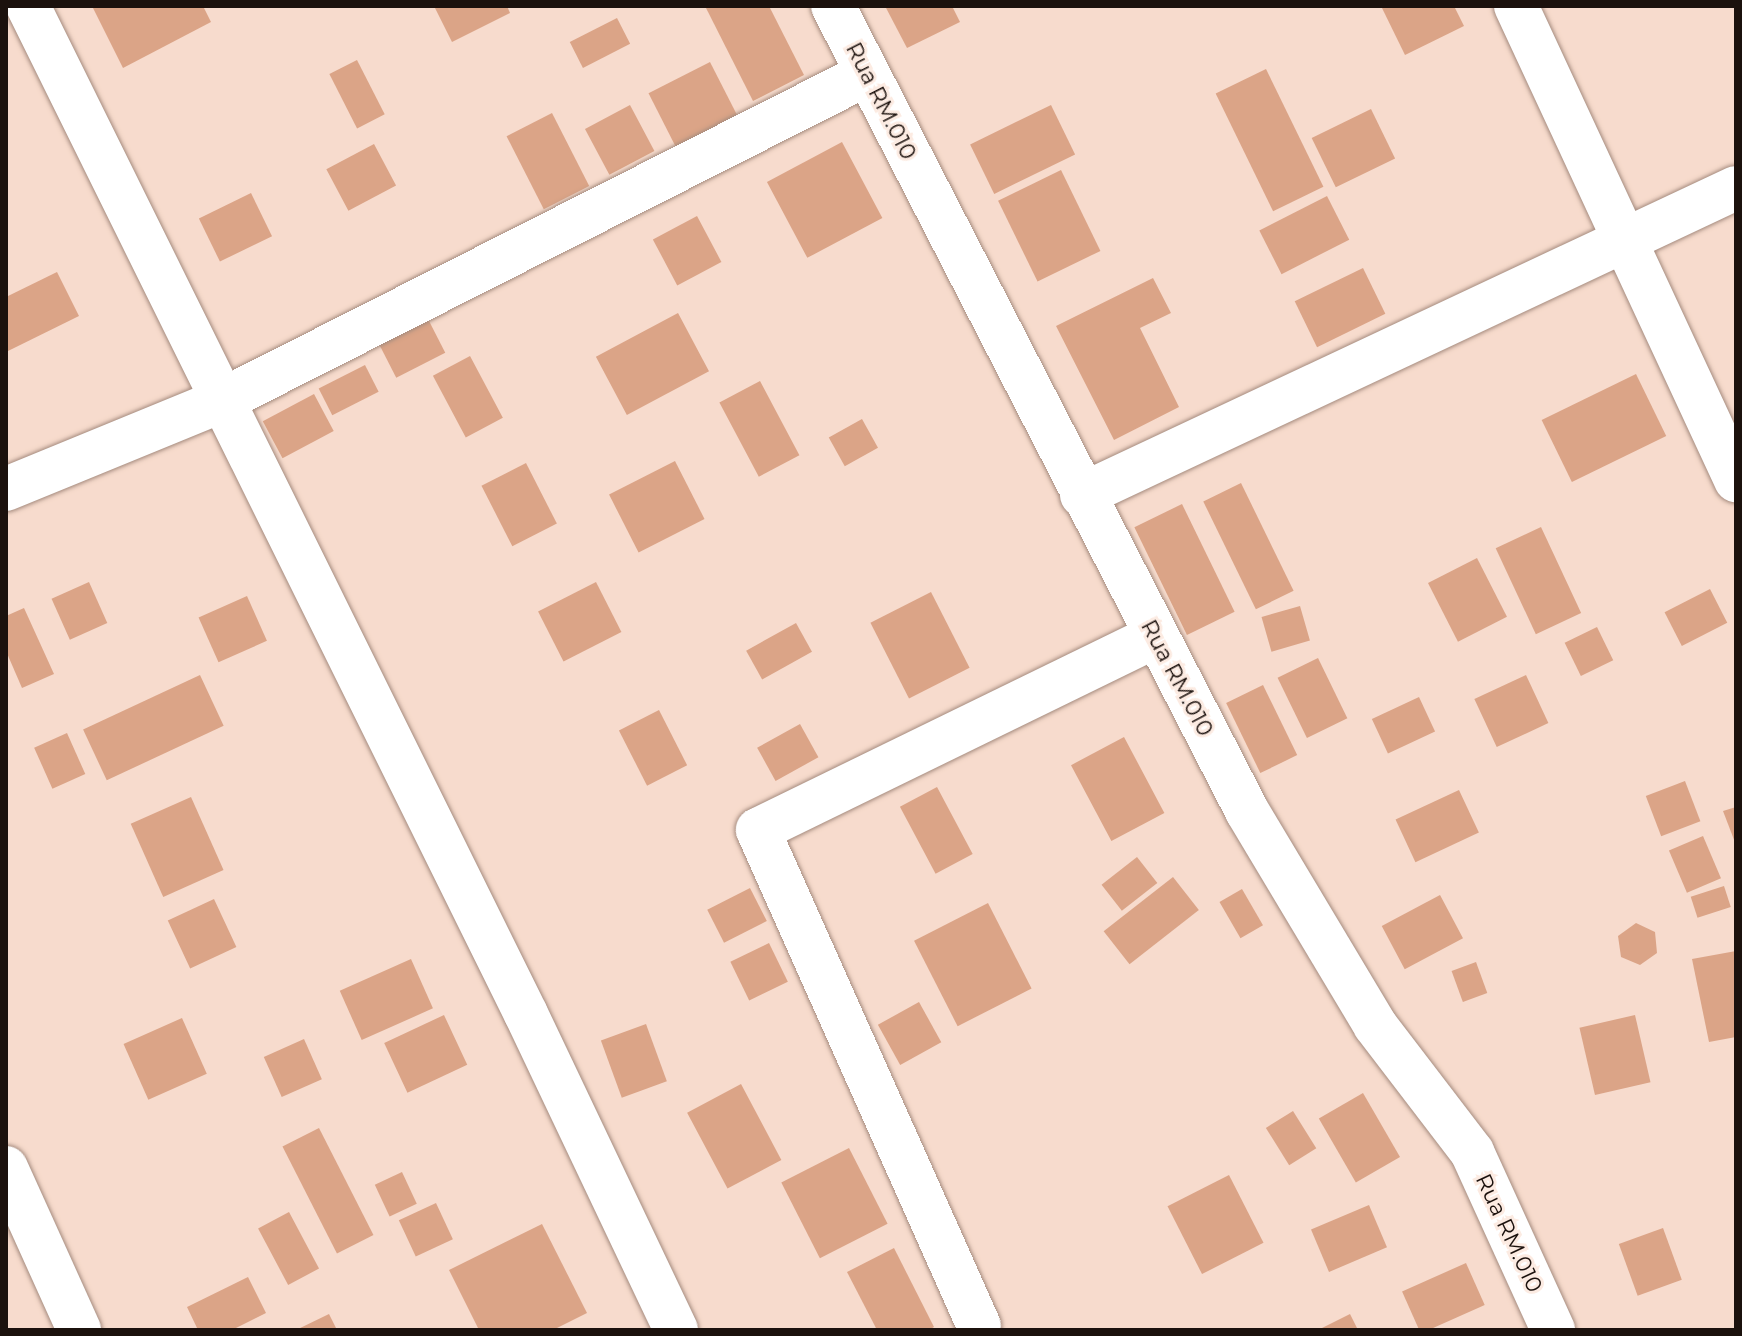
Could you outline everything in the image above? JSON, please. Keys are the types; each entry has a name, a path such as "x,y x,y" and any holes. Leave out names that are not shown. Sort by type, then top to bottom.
{"street":[{"path":"28,6 526,1014 676,1330"},
{"name":"Rua RM.010","path":"833,6 1154,637 1247,811 1375,1025 1472,1152 1553,1330"},
{"path":"1516,6 1736,480"},
{"path":"6,489 223,400 867,74"},
{"path":"1082,495 1625,237 1736,188"},
{"path":"979,1326 758,830 1154,637"},
{"path":"6,1168 79,1330"}],"building":[{"path":"92,6 203,6 211,22 123,68"},
{"path":"434,6 507,6 510,13 452,42"},
{"path":"705,6 769,6 804,75 753,101"},
{"path":"885,6 952,6 960,22 907,48"},
{"path":"1381,6 1454,6 1464,26 1405,55"},
{"path":"617,18 630,44 583,68 570,42"},
{"path":"357,60 385,114 357,128 329,74"},
{"path":"710,62 742,124 680,156 649,93"},
{"path":"1266,69 1323,187 1273,211 1216,94"},
{"path":"630,105 654,151 609,175 585,129"},
{"path":"1051,105 1075,154 994,194 970,144"},
{"path":"1371,109 1395,158 1336,187 1312,138"},
{"path":"552,113 589,186 544,209 507,136"},
{"path":"842,142 882,218 807,258 767,182"},
{"path":"374,144 396,185 348,211 326,169"},
{"path":"1061,170 1100,251 1038,282 998,201"},
{"path":"251,193 272,236 220,262 199,218"},
{"path":"1327,196 1349,240 1282,274 1259,231"},
{"path":"697,216 721,262 677,285 653,239"},
{"path":"1363,268 1385,314 1317,347 1295,301"},
{"path":"57,272 79,316 8,351 6,297"},
{"path":"1153,278 1171,313 1140,328 1179,407 1114,440 1056,326"},
{"path":"678,313 709,371 627,415 596,357"},
{"path":"428,319 445,353 396,378 379,344"},
{"path":"470,356 503,418 466,438 433,376"},
{"path":"365,365 379,392 332,415 319,389"},
{"path":"1636,374 1666,436 1572,482 1542,420"},
{"path":"760,381 799,455 759,477 719,403"},
{"path":"314,394 334,431 283,458 263,421"},
{"path":"862,419 878,448 845,466 829,437"},
{"path":"675,461 705,519 639,553 609,495"},
{"path":"526,463 557,524 512,546 481,486"},
{"path":"1241,483 1294,591 1256,609 1203,501"},
{"path":"1182,504 1235,612 1187,635 1134,527"},
{"path":"1541,527 1581,613 1536,634 1496,548"},
{"path":"1477,558 1507,617 1458,642 1428,583"},
{"path":"89,582 107,623 70,640 52,599"},
{"path":"596,582 621,632 564,661 538,612"},
{"path":"1710,589 1727,623 1682,646 1665,612"},
{"path":"931,592 970,668 909,699 870,623"},
{"path":"247,596 267,641 219,662 199,618"},
{"path":"1300,606 1310,641 1271,652 1262,617"},
{"path":"24,608 54,674 22,688 6,651 6,616"},
{"path":"796,623 812,652 762,679 746,651"},
{"path":"1597,627 1613,660 1581,676 1565,643"},
{"path":"1318,658 1347,718 1307,738 1278,678"},
{"path":"200,675 224,726 107,780 83,730"},
{"path":"1526,675 1548,723 1497,747 1474,699"},
{"path":"1263,685 1297,755 1260,773 1226,703"},
{"path":"1419,697 1435,731 1388,753 1372,719"},
{"path":"659,710 687,765 647,786 619,730"},
{"path":"800,724 818,757 776,781 757,748"},
{"path":"67,733 85,774 52,789 34,748"},
{"path":"1124,737 1164,813 1111,841 1071,765"},
{"path":"1685,781 1700,821 1661,836 1646,796"},
{"path":"937,787 973,854 936,874 900,807"},
{"path":"1459,790 1479,833 1415,862 1396,820"},
{"path":"191,797 224,870 163,897 131,824"},
{"path":"1736,807 1736,845 1723,811"},
{"path":"1703,836 1721,878 1687,893 1669,850"},
{"path":"1137,857 1157,883 1122,911 1102,885"},
{"path":"1173,877 1199,910 1130,964 1104,931"},
{"path":"1724,886 1731,907 1698,918 1691,897"},
{"path":"750,888 767,921 724,943 707,910"},
{"path":"1242,889 1263,925 1240,938 1219,902"},
{"path":"1440,895 1463,938 1405,969 1382,926"},
{"path":"214,899 236,947 190,969 168,921"},
{"path":"988,903 1032,989 958,1026 914,941"},
{"path":"1636,923 1655,932 1657,953 1640,965 1621,957 1618,936"},
{"path":"769,943 788,982 749,1000 730,962"},
{"path":"1736,951 1736,1037 1709,1042 1692,959"},
{"path":"411,959 433,1008 362,1040 340,991"},
{"path":"1476,962 1487,993 1463,1002 1452,971"},
{"path":"919,1002 941,1042 900,1065 878,1025"},
{"path":"444,1015 467,1065 407,1093 384,1043"},
{"path":"1635,1015 1651,1082 1595,1095 1579,1028"},
{"path":"182,1018 207,1074 148,1100 124,1044"},
{"path":"646,1024 667,1081 622,1098 601,1040"},
{"path":"304,1039 322,1079 282,1097 264,1057"},
{"path":"741,1084 781,1160 728,1189 687,1113"},
{"path":"1363,1093 1400,1157 1356,1183 1319,1118"},
{"path":"1293,1111 1316,1148 1289,1165 1266,1128"},
{"path":"319,1128 373,1235 337,1254 282,1147"},
{"path":"849,1148 888,1224 820,1258 781,1183"},
{"path":"402,1172 417,1204 390,1216 375,1185"},
{"path":"1229,1175 1264,1243 1202,1274 1168,1206"},
{"path":"436,1203 453,1239 416,1257 399,1220"},
{"path":"1369,1205 1387,1247 1329,1272 1311,1230"},
{"path":"289,1212 319,1269 288,1285 258,1228"},
{"path":"542,1224 587,1313 553,1330 479,1330 449,1270"},
{"path":"1663,1228 1682,1280 1638,1296 1619,1244"},
{"path":"894,1248 934,1327 929,1330 877,1330 847,1272"},
{"path":"1466,1263 1485,1305 1429,1330 1419,1330 1402,1291"},
{"path":"248,1277 266,1313 232,1330 198,1330 187,1307"},
{"path":"329,1314 337,1330 296,1330"},
{"path":"1350,1314 1358,1330 1318,1330"}]}
